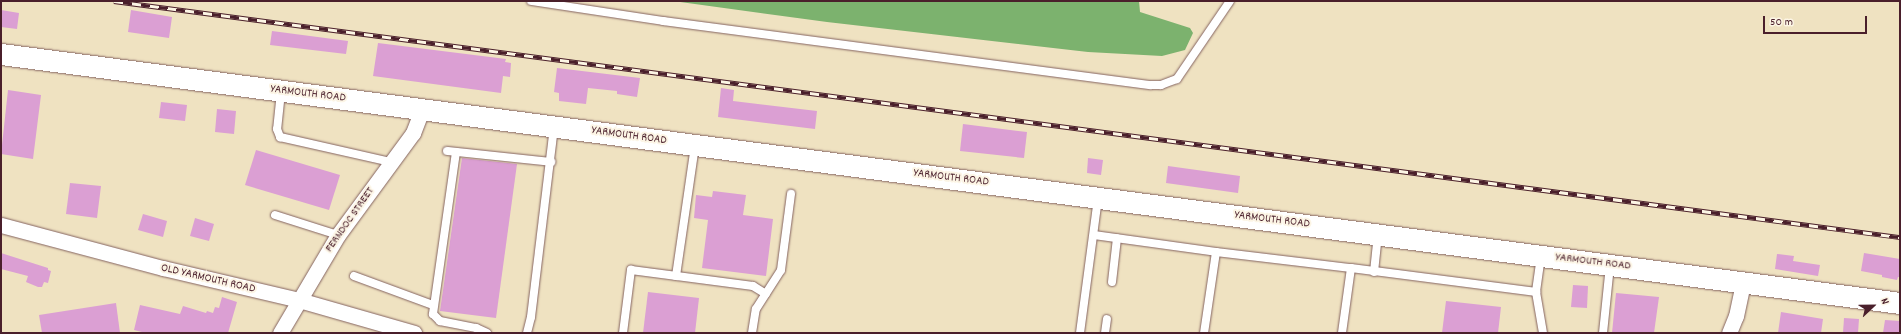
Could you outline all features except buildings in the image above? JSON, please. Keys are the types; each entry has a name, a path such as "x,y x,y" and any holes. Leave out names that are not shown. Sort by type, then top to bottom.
{"main road":[{"name":"YARMOUTH ROAD","path":"1,54 1900,303"}],"street":[{"name":"FERNDOC STREET","path":"280,333 338,234 413,133 422,109"},
{"name":"OLD YARMOUTH ROAD","path":"1,225 155,266 299,300 414,333"},
{"path":"1729,333 1737,310 1743,282"}],"lane":[{"path":"531,1 648,19 1151,85 1161,85 1177,79 1230,1"},
{"path":"281,91 277,129 280,137 391,162"},
{"path":"527,333 531,317 551,162 554,126"},
{"path":"676,276 695,144"},
{"path":"446,150 551,162"},
{"path":"456,152 433,305 433,314 440,322 476,328 487,333"},
{"path":"752,333 756,309 781,270 791,194"},
{"path":"1080,333 1099,197"},
{"path":"275,214 338,234"},
{"path":"1374,272 1378,234"},
{"path":"1094,235 1216,252 1536,292"},
{"path":"1112,282 1117,238"},
{"path":"1204,333 1216,252"},
{"path":"1541,255 1536,292 1543,333"},
{"path":"1603,333 1610,264"},
{"path":"1342,333 1350,268"},
{"path":"623,333 631,270 753,286 766,294"},
{"path":"354,276 433,305"},
{"path":"1105,333 1107,319"}],"green space":[{"path":"673,1 1139,1 1140,12 1190,28 1193,33 1185,50 1162,56 1088,52 827,22"}],"railway":[{"path":"114,1 1900,237"}]}
